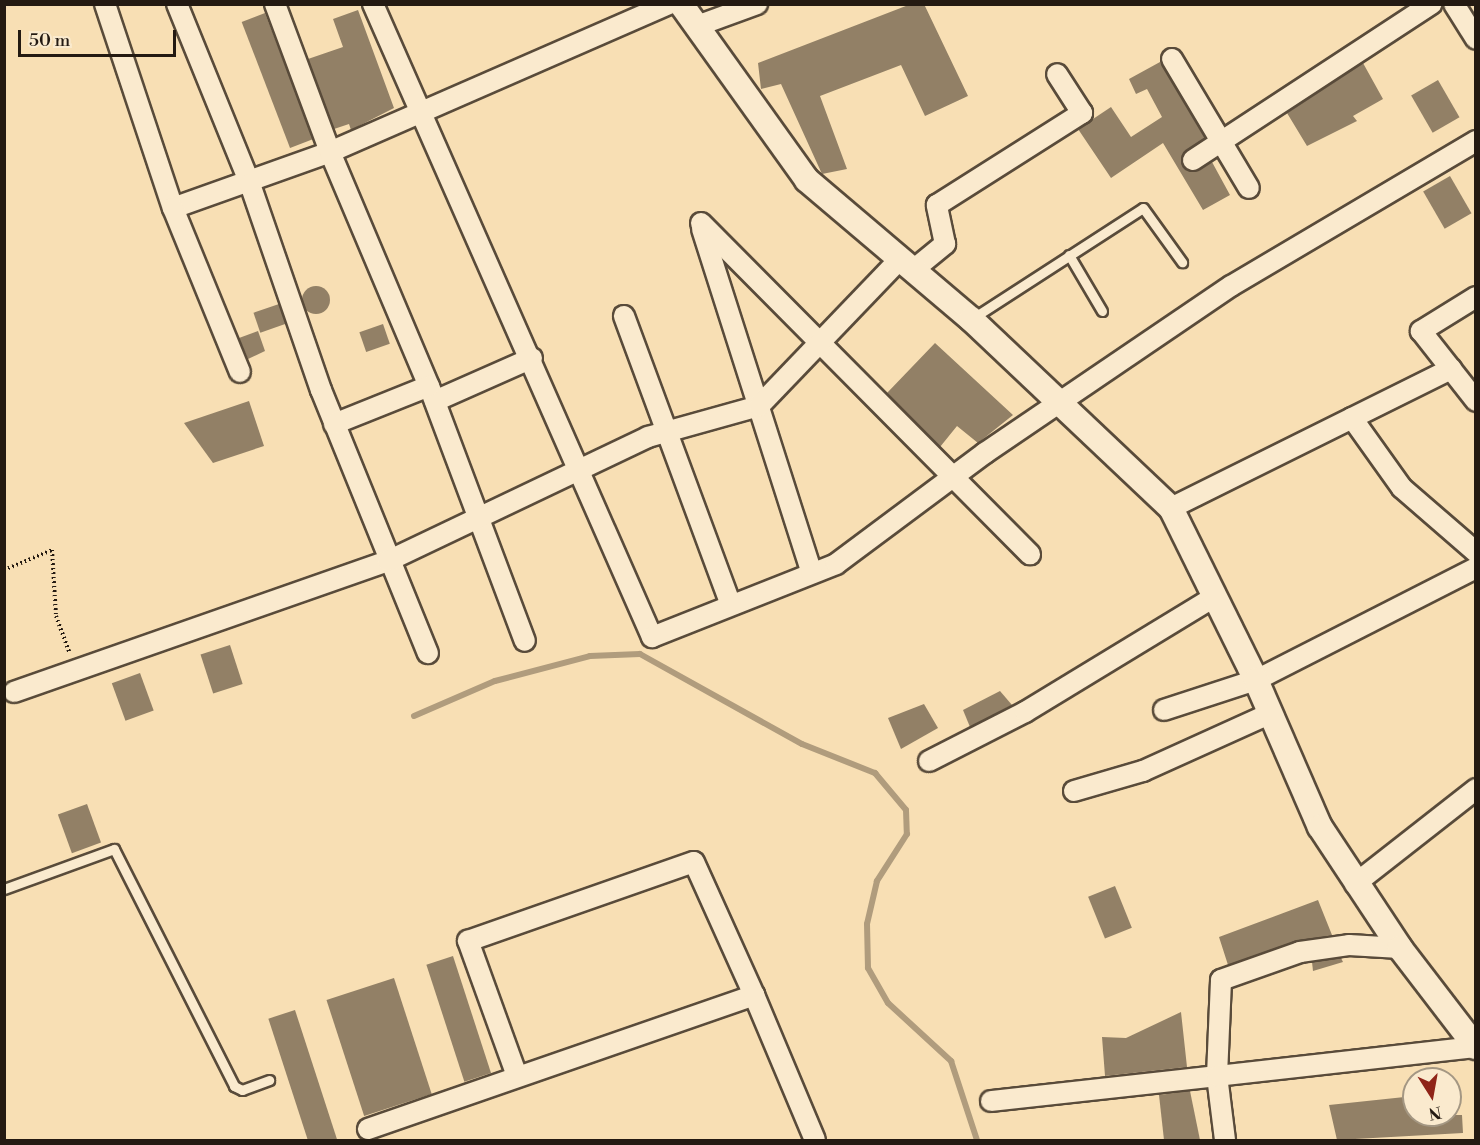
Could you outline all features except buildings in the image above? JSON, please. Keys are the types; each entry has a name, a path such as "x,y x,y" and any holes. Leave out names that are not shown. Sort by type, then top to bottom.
{"street":[{"path":"105,4 173,208 240,372"},
{"path":"177,4 250,184 334,424 388,561 428,653"},
{"path":"275,4 330,152 432,394 525,641"},
{"path":"373,4 416,111 532,358 578,474 652,637 836,564 1060,401 1231,286 1476,141"},
{"path":"173,208 250,184 330,152 416,111 668,4"},
{"path":"681,4 807,180 971,319 1171,508 1256,680 1320,827 1355,884 1400,948 1476,1047"},
{"path":"697,26 757,4"},
{"path":"1193,160 1431,4"},
{"path":"1454,4 1476,39"},
{"path":"1172,59 1249,188"},
{"path":"14,692 388,561 667,432 759,406 817,343 905,265 945,243 937,205 1082,113 1057,74"},
{"path":"812,573 700,223 817,343 1030,554"},
{"path":"1476,297 1421,331 1476,401"},
{"path":"624,316 731,605"},
{"path":"334,424 432,394 532,358"},
{"path":"1171,508 1451,369"},
{"path":"1352,418 1402,488 1476,552"},
{"path":"1164,710 1256,680 1476,568"},
{"path":"929,761 1025,712 1214,597"},
{"path":"1074,791 1143,771 1269,714"},
{"path":"1355,884 1476,789"},
{"path":"517,1076 468,941 694,862 754,995 815,1140"},
{"path":"1225,1140 1218,1076 1221,980 1300,952 1349,945 1400,948"},
{"path":"368,1129 754,995"},
{"path":"991,1101 1476,1047"}],"lane":[{"path":"971,319 1143,208 1182,262"},
{"path":"1069,255 1102,311"},
{"path":"4,889 114,849 234,1086 242,1090 269,1080"}],"path":[{"path":"4,570 52,550 56,616 80,669"}],"waterway":[{"path":"414,716 495,681 590,656 640,654 802,744 875,773 906,810 907,834 877,881 867,924 868,968 888,1003 951,1061 977,1140"}]}
